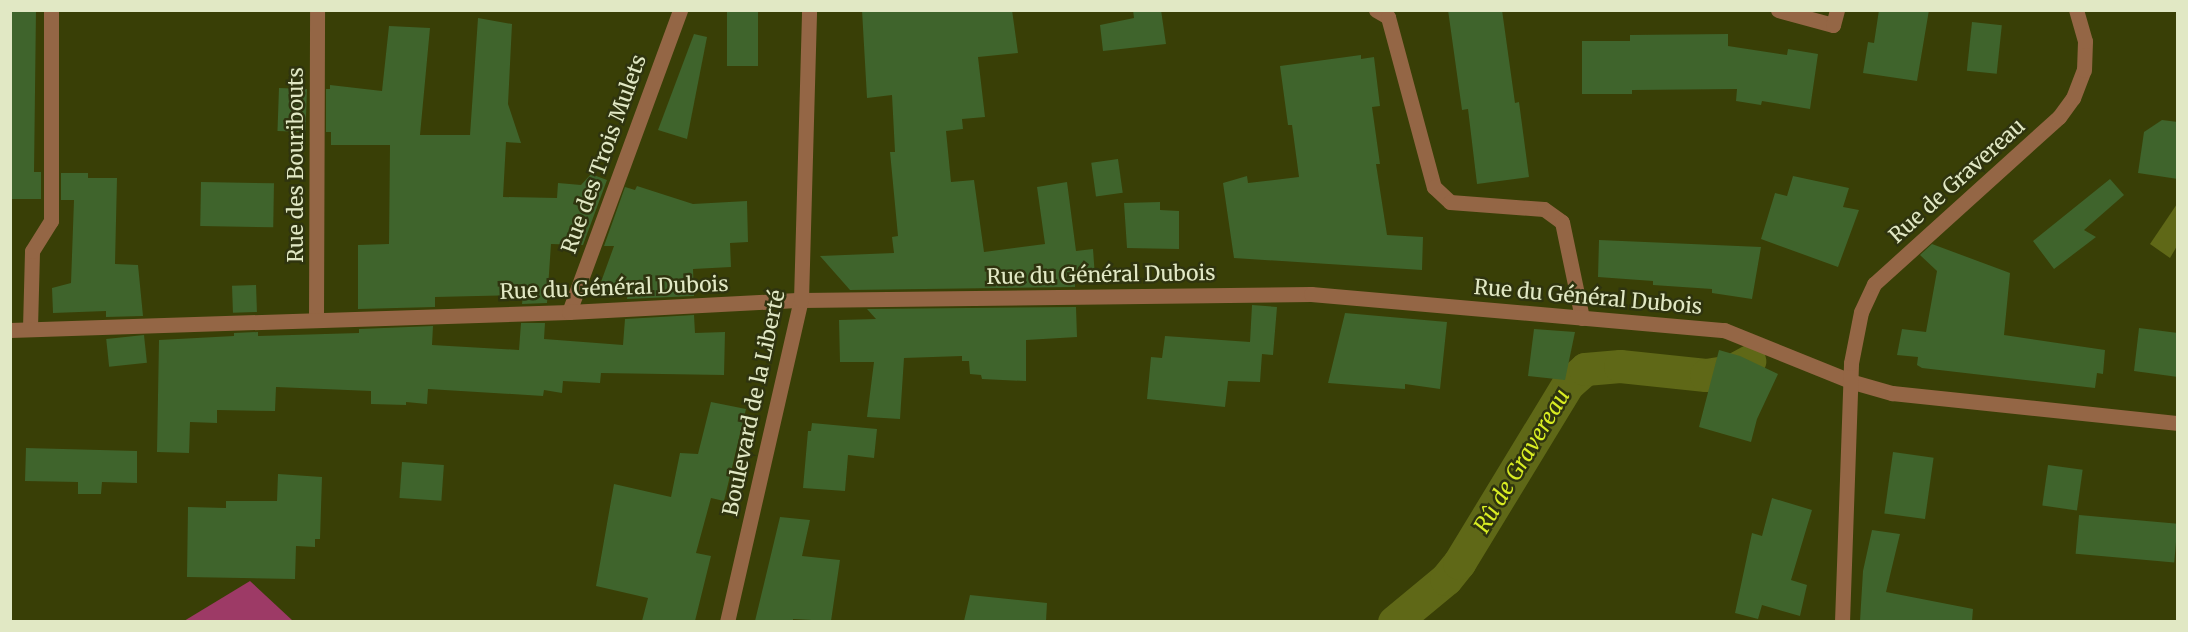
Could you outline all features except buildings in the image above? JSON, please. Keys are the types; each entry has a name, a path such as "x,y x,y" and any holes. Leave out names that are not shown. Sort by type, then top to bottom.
{"street":[{"path":"30,328 32,252 51,221 51,10"},
{"name":"Rue des Bouribouts","path":"316,319 317,10"},
{"name":"Rue des Trois Mulets","path":"569,312 680,10"},
{"name":"Boulevard de la Liberté","path":"727,621 801,300 809,10"},
{"path":"1778,10 1833,25 1837,10"},
{"name":"Rue de Gravereau","path":"1842,621 1854,339 1861,312 1874,284 2059,117 2073,98 2084,70 2085,41 2076,10"},
{"path":"1385,13 1434,188 1450,202 1544,209 1562,222 1582,318"},
{"name":"Rue du Général Dubois","path":"10,330 569,312 801,300 1311,294 1724,330 1853,382 1892,393 2178,423"}],"shaded area":[{"path":"2177,204 2177,246 2170,258 2150,244"},
{"path":"250,581 293,621 184,621"}],"waterway":[{"name":"Rû de Gravereau","path":"1394,622 1446,579 1459,563 1568,384 1585,369 1620,366 1706,375 1731,371 1749,361"}]}
